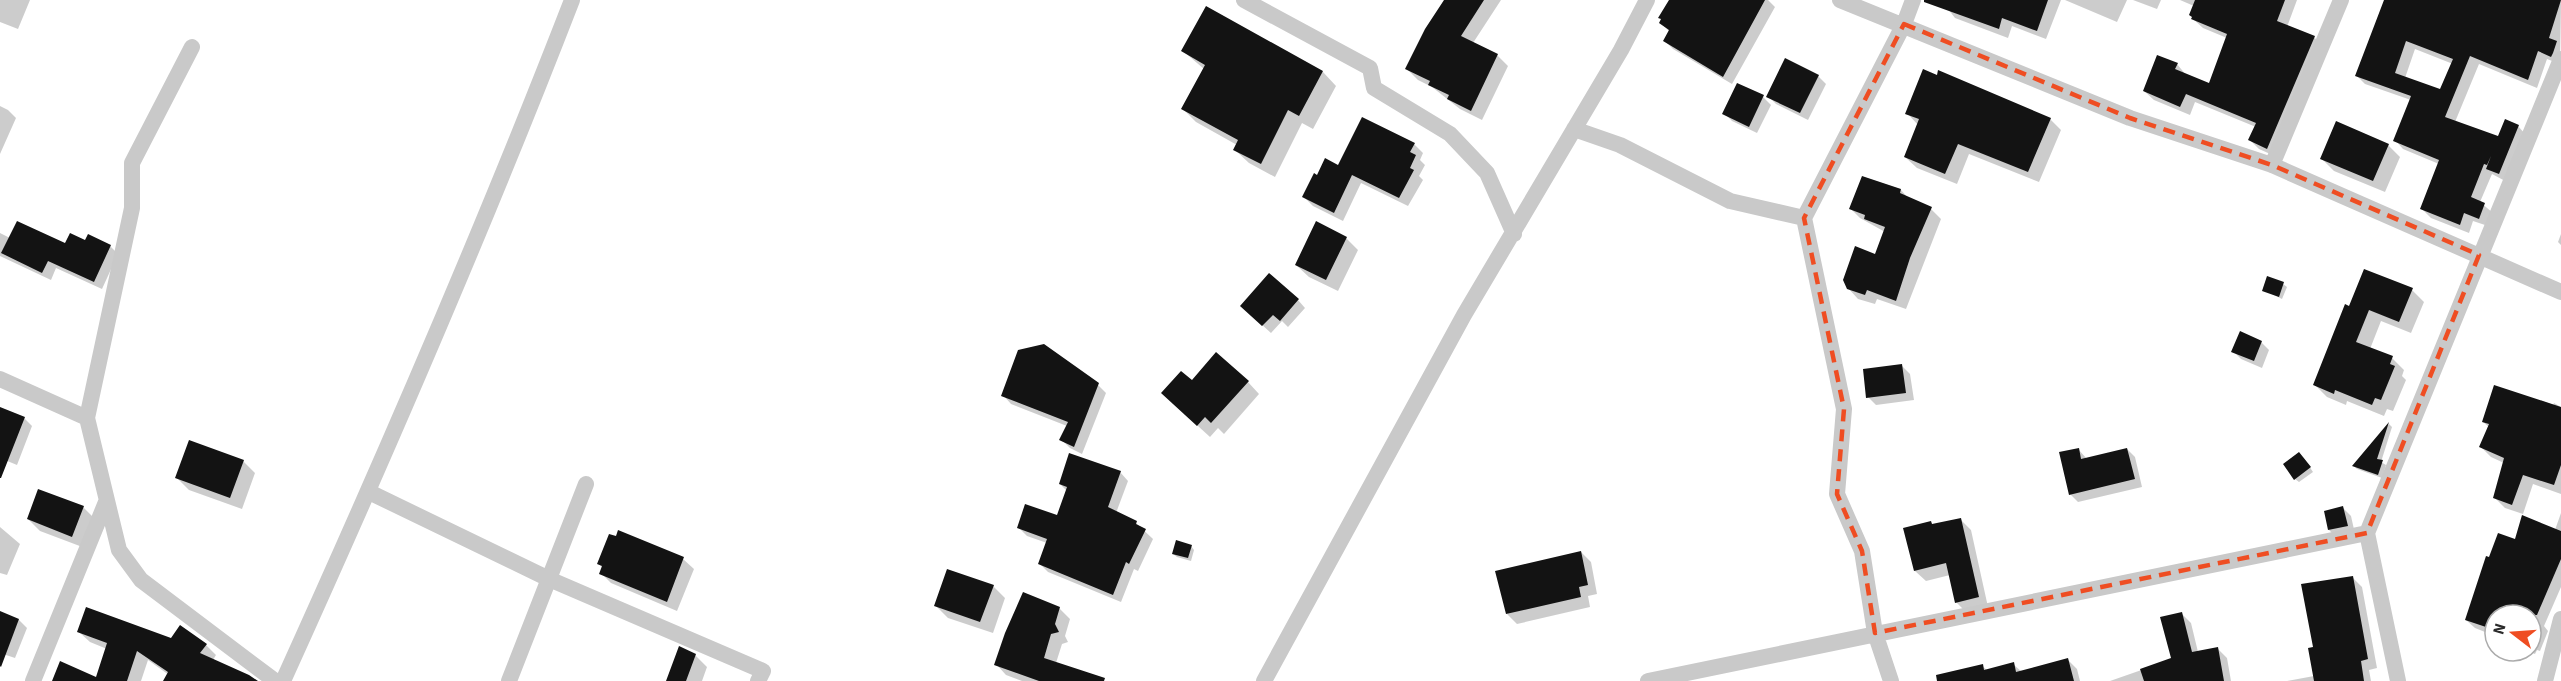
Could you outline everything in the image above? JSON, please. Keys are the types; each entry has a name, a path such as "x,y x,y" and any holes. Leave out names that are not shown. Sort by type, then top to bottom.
{"street":[{"path":"283,681 369,492 507,170 572,0"},
{"path":"1244,0 1370,68 1374,88 1450,134 1487,173 1514,234"},
{"path":"1264,681 1464,315 1621,50 1647,0"},
{"path":"1840,0 1904,24 2130,118 2272,165 2561,292"},
{"path":"1890,681 1875,633 1862,551 1837,494 1844,409 1804,219 1904,24 1913,0"},
{"path":"2272,165 2341,0"},
{"path":"192,47 132,163 132,208 87,418 119,550 141,580 275,681"},
{"path":"2398,681 2367,533 2561,59"},
{"path":"1574,129 1620,145 1730,201 1804,219"},
{"path":"0,378 87,418"},
{"path":"508,681 586,484"},
{"path":"369,492 549,579 763,671 758,681"},
{"path":"33,681 106,502"},
{"path":"1648,681 2367,533"},
{"path":"2545,681 2561,619"}],"highlighted area":[{"path":"1904,24 2130,118 2272,165 2479,255 2367,533 1875,633 1862,551 1837,494 1844,409 1804,218"}],"building":[{"path":"1444,0 1484,0 1461,36 1498,54 1471,111 1447,99 1449,95 1428,85 1430,81 1405,69 1425,29"},
{"path":"1669,0 1765,0 1723,77 1663,41 1669,30 1659,23 1661,19 1658,18"},
{"path":"1924,0 2048,0 2037,31 2002,18 1999,29 1924,2"},
{"path":"2195,0 2285,0 2277,21 2315,36 2267,149 2248,140 2256,123 2186,94 2180,107 2143,91 2157,55 2178,63 2175,69 2209,83 2227,34 2191,19 2189,15"},
{"path":"2384,0 2561,0 2549,38 2557,41 2551,57 2538,51 2528,80 2470,56 2445,117 2498,136 2505,119 2519,125 2499,174 2486,169 2491,156 2487,165 2484,164 2471,197 2485,203 2479,219 2464,213 2460,225 2420,209 2439,160 2393,141 2411,96 2355,76","holes":["2406,41 2453,59 2440,89 2395,73"]},
{"path":"1206,6 1323,71 1299,116 1288,110 1261,164 1233,150 1238,140 1181,109 1205,65 1181,51"},
{"path":"1785,58 1819,75 1800,113 1766,97"},
{"path":"1923,69 1937,75 1938,70 2051,118 2028,172 1958,144 1945,174 1904,157 1919,119 1905,114"},
{"path":"1737,83 1764,95 1749,127 1722,114"},
{"path":"1362,117 1415,143 1410,152 1416,155 1410,168 1414,170 1399,198 1352,175 1334,213 1302,197 1314,173 1317,175 1325,158 1338,165"},
{"path":"2336,121 2389,144 2373,181 2320,159"},
{"path":"1862,176 1901,189 1900,193 1932,207 1910,258 1896,301 1867,290 1865,295 1847,289 1843,280 1855,246 1875,254 1885,227 1864,219 1865,215 1849,209"},
{"path":"17,221 65,243 70,233 85,240 88,234 111,245 94,282 48,261 42,273 1,253"},
{"path":"1316,221 1347,237 1326,280 1295,265"},
{"path":"2364,269 2413,288 2399,322 2369,310 2356,342 2393,356 2390,364 2395,366 2381,400 2375,398 2372,405 2335,390 2334,394 2313,385 2345,304 2349,306"},
{"path":"1269,273 1299,299 1280,321 1273,315 1262,326 1240,306"},
{"path":"2267,276 2284,282 2279,297 2262,291"},
{"path":"2240,331 2262,341 2254,361 2231,352"},
{"path":"1044,344 1099,383 1074,447 1059,440 1068,422 1001,396 1018,350"},
{"path":"1216,352 1249,381 1211,423 1205,417 1197,426 1161,393 1181,371 1192,380"},
{"path":"1902,364 1906,393 1866,398 1863,369"},
{"path":"2494,385 2561,407 2561,465 2554,485 2523,475 2512,505 2493,498 2504,458 2479,447 2489,424 2482,422"},
{"path":"0,407 25,417 1,478 0,478"},
{"path":"2389,422 2377,459 2383,460 2378,475 2352,466"},
{"path":"189,440 244,460 230,498 175,478"},
{"path":"2079,448 2081,459 2127,448 2135,479 2069,495 2059,452"},
{"path":"2299,452 2311,467 2294,480 2283,464"},
{"path":"1069,453 1121,471 1108,507 1137,521 1136,524 1146,529 1129,564 1126,562 1113,595 1038,564 1047,539 1017,528 1025,504 1057,515 1067,487 1059,484"},
{"path":"38,489 84,506 72,537 27,519"},
{"path":"2343,506 2348,526 2328,530 2324,511"},
{"path":"2522,515 2561,531 2561,559 2542,603 2483,603 2483,626 2465,620 2486,556 2489,557 2498,533 2515,539"},
{"path":"1961,518 1979,597 1955,603 1946,563 1914,571 1903,528 1931,521 1932,524"},
{"path":"618,530 684,557 667,602 599,574 602,566 597,564 609,534 616,536"},
{"path":"1176,540 1192,545 1188,558 1172,554"},
{"path":"1581,551 1588,585 1579,587 1581,597 1506,614 1495,571"},
{"path":"947,569 994,585 980,622 934,606"},
{"path":"2353,576 2368,659 2361,661 2364,681 2314,681 2308,648 2313,647 2301,584"},
{"path":"1023,592 1060,607 1055,624 1059,632 1051,634 1044,658 1105,678 1104,681 1039,681 994,665"},
{"path":"86,607 171,638 180,625 207,644 200,653 258,681 163,681 168,672 137,651 127,681 52,681 60,661 96,677 107,643 77,632"},
{"path":"0,611 19,619 1,667 0,666"},
{"path":"2182,612 2192,652 2218,647 2224,681 2144,681 2140,669 2171,658 2160,617"},
{"path":"679,646 696,654 686,681 666,681"},
{"path":"2068,658 2074,681 1937,681 1936,675 1983,664 1984,670 2014,662 2016,672"}]}
